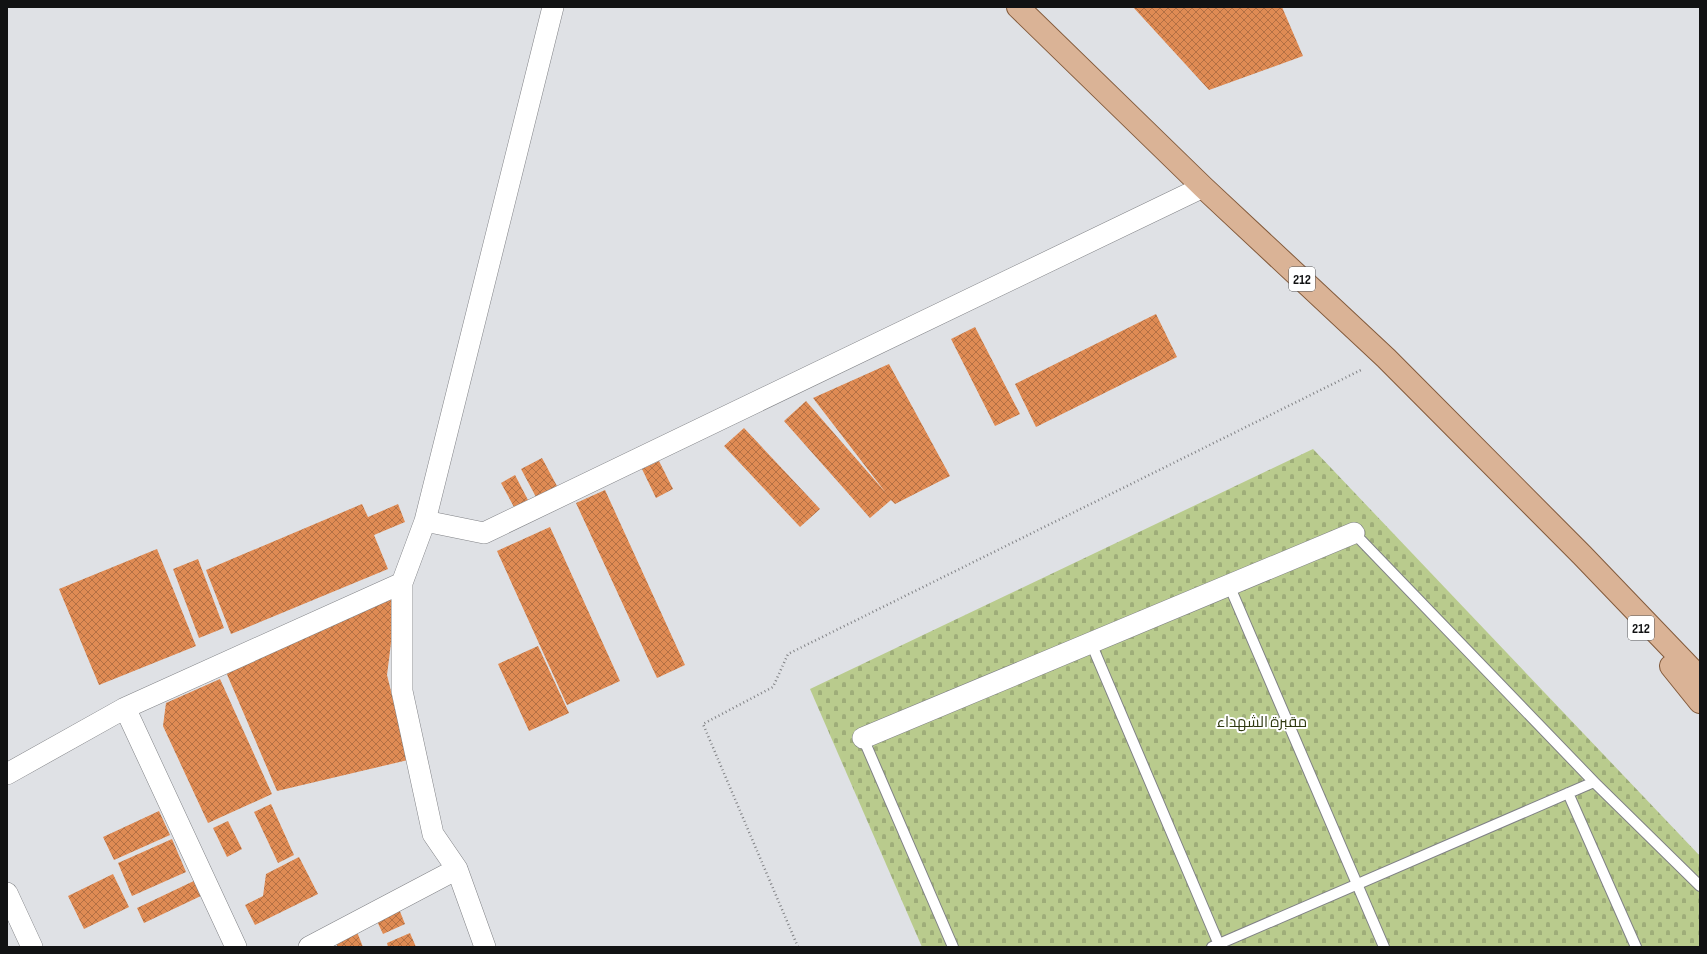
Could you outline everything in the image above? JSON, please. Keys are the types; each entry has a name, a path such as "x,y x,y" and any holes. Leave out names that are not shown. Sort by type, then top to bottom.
{"main road":[{"name":"212","path":"1018,7 1203,187 1386,358 1582,555 1700,678"},
{"name":"212","path":"1582,555 1700,702"}],"street":[{"path":"485,947 457,869 433,834 402,691 402,583 425,521 553,7"},
{"path":"425,521 484,533 1203,187"},
{"path":"863,738 1354,533"},
{"path":"7,774 126,708 402,583"},
{"path":"126,708 236,947"},
{"path":"309,947 457,869"},
{"path":"7,893 32,947"}],"lane":[{"path":"1354,533 1594,782 1700,886"},
{"path":"1229,586 1384,947"},
{"path":"1091,643 1217,946 1594,782"},
{"path":"863,738 953,947"},
{"path":"1568,793 1636,947"}],"path":[{"path":"798,947 703,724 773,687 788,654 1386,358"}],"green space":[{"name":"مقبرة الشهداء","path":"1313,449 1700,856 1700,947 922,947 810,689"}],"building":[{"path":"1133,7 1282,7 1303,56 1209,90"},
{"path":"1156,314 1177,357 1036,427 1015,384"},
{"path":"975,327 1020,414 995,426 951,339"},
{"path":"889,364 950,476 895,504 891,500 870,518 784,421 806,401 886,493 813,398"},
{"path":"744,428 820,509 800,527 724,446"},
{"path":"542,458 557,486 536,497 521,469"},
{"path":"659,461 673,489 656,498 642,469"},
{"path":"515,475 528,500 514,507 501,483"},
{"path":"605,490 685,665 657,678 576,503"},
{"path":"362,504 368,517 398,504 405,522 374,535 388,569 231,634 206,570"},
{"path":"550,527 620,681 567,705 497,551"},
{"path":"157,549 196,646 99,685 59,589"},
{"path":"198,559 224,628 199,638 173,569"},
{"path":"397,595 387,675 408,760 277,791 226,672"},
{"path":"538,646 569,713 529,731 498,664"},
{"path":"220,679 272,794 208,823 163,726 166,703"},
{"path":"271,804 294,855 278,863 254,812"},
{"path":"159,811 170,835 114,860 103,837"},
{"path":"228,821 242,849 227,857 213,828"},
{"path":"172,839 186,872 132,896 118,863"},
{"path":"299,857 318,894 255,925 245,905 263,896 266,874"},
{"path":"113,874 129,907 84,929 68,896"},
{"path":"198,879 205,894 144,923 137,908"},
{"path":"399,909 405,924 383,934 376,919"},
{"path":"357,932 363,947 338,947 335,941"},
{"path":"410,933 416,947 388,947 387,943"}]}
